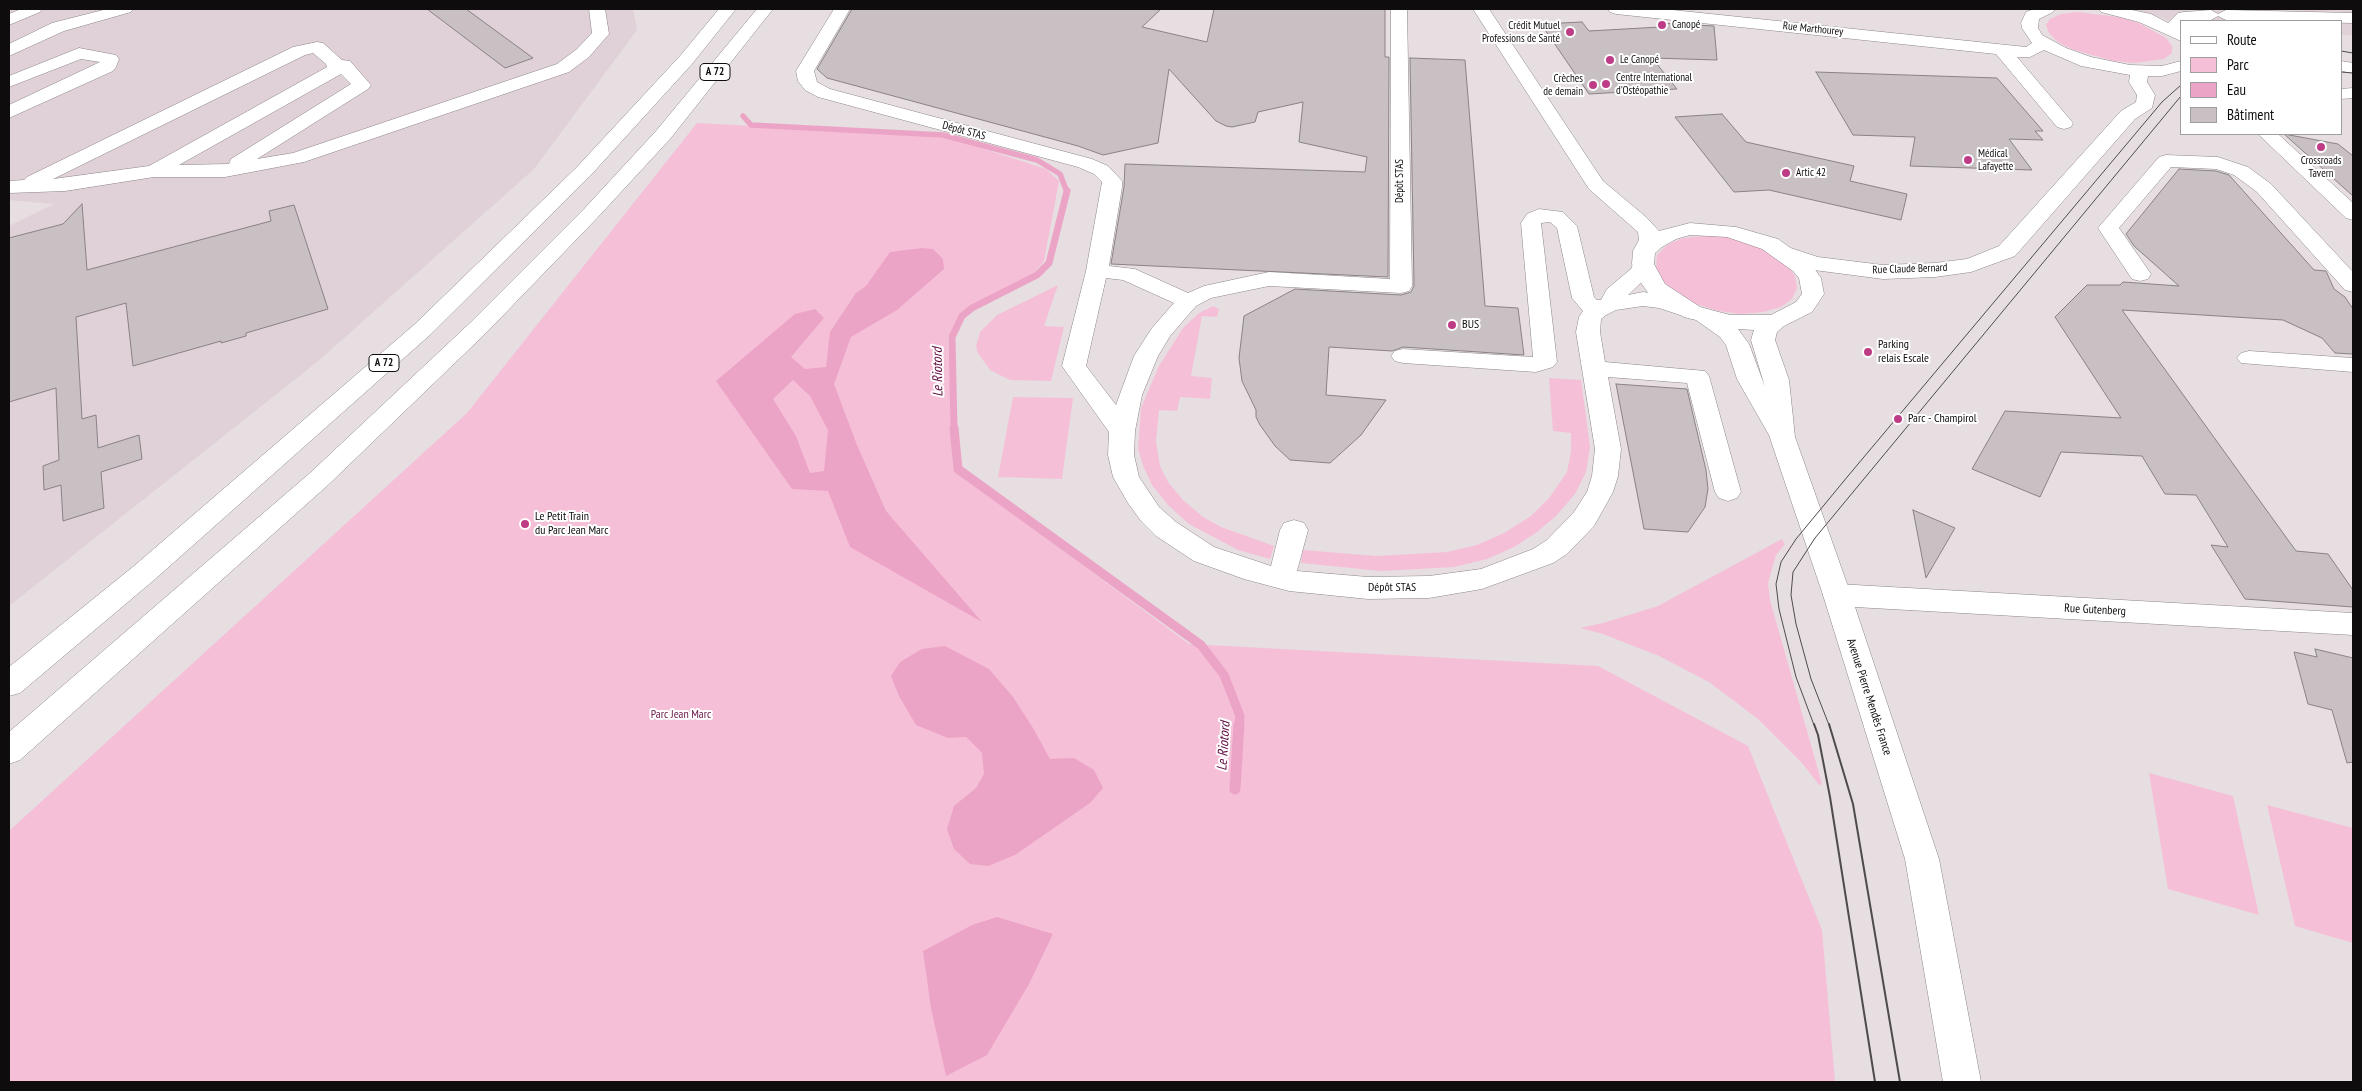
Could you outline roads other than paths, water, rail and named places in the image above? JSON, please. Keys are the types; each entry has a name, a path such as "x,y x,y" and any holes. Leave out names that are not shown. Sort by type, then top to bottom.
{"main road":[{"path":"9,20 34,9"},
{"path":"9,51 58,27 125,9"},
{"path":"16,187 64,184 154,171 225,171 296,158 563,68 583,53 601,34 598,9"},
{"name":"A 72","path":"9,684 144,573 423,329 583,172 686,60 728,9"},
{"name":"A 72","path":"9,751 311,485 479,327 584,220 663,135 765,9"},
{"name":"Dépôt STAS","path":"842,9 805,71 810,86 824,94 1085,163 1101,170 1112,181 1097,271 1074,366 1122,431"},
{"name":"Dépôt STAS","path":"1399,9 1401,286 1269,279 1204,293 1188,302 1160,333 1146,356 1130,395 1122,431 1121,455 1126,476 1137,497 1166,529 1204,554 1254,572 1281,579 1368,588 1429,587 1482,579 1543,556 1572,532 1593,506 1606,476 1608,449 1588,326 1590,318 1641,272 1645,256"},
{"path":"1481,9 1596,185 1645,226 1650,236 1645,256 1646,274 1657,289 1720,326 1737,344 1749,379 1782,437"},
{"name":"Rue Marthourey","path":"1616,9 2028,52 2043,43"},
{"path":"2047,9 2036,13 2024,14 2032,33 2043,43 2060,52 2087,62 2180,77"},
{"path":"2108,9 2136,15 2176,32"},
{"path":"2136,15 2157,9"},
{"path":"2182,20 2184,17 2248,13 2353,18"},
{"path":"16,187 299,51 317,48 334,62 336,70"},
{"path":"2006,50 2064,123"},
{"name":"Rue Marthourey","path":"2006,50 2032,56 2060,52"},
{"path":"9,82 79,53 110,59 107,67 9,112"},
{"path":"2087,62 2122,98"},
{"path":"9,63 28,64 34,71"},
{"path":"154,171 344,65 362,85 225,171"},
{"path":"2146,71 2180,66"},
{"name":"Rue Claude Bernard","path":"1704,229 1743,235 1814,264 1883,272 1935,270 1971,265 2007,251 2122,98 2146,102 2146,95 2138,82 2146,71"},
{"path":"2269,135 2353,214"},
{"path":"1579,158 1659,214 1682,225 1704,229"},
{"path":"2140,274 2108,228 2166,161 2218,163 2242,171 2264,188 2353,285"},
{"path":"1403,356 1536,365 1545,362 1531,223 1539,215 1556,216 1567,226 1583,298 1589,305 1604,307 1653,299 1695,313 1743,324 1776,321 1796,313 1804,307 1813,294 1832,282 1883,272"},
{"path":"1645,256 1669,234 1690,229 1704,229"},
{"path":"1781,250 1794,259 1806,272 1813,286 1813,294"},
{"path":"1935,270 1950,290"},
{"path":"1097,271 1127,274 1188,302"},
{"name":"Avenue Pierre Mendès France","path":"1776,321 1766,329 1763,340 1777,380 1782,437 1836,595 1922,859 1962,1082"},
{"path":"2249,358 2353,365"},
{"path":"1596,377 1697,376 1728,492"},
{"path":"1281,579 1294,530"},
{"name":"Rue Gutenberg","path":"1836,595 2353,624"}],"water":[{"path":"922,248 933,249 943,259 944,269 897,310 851,337 834,384 857,445 886,511 982,622 850,547 828,491 792,489 716,381 795,314 815,309 824,318 791,357 805,369 826,367 830,332 856,293 866,286 890,252","holes":["793,380 810,396 828,430 824,471 810,473 796,436 773,399"]},
{"path":"945,646 989,669 1013,697 1050,759 1074,758 1094,770 1103,788 1090,803 1015,855 988,866 970,864 954,849 947,829 954,806 976,788 984,774 982,753 966,737 948,738 916,725 899,696 891,676 900,662 922,649"},
{"path":"997,917 1053,934 1029,984 987,1055 946,1076 931,1008 923,951 972,925"}],"waterway":[{"name":"Le Riotord","path":"743,116 751,125 943,135 1037,160 1060,174 1067,192"},
{"name":"Le Riotord","path":"954,430 952,337 962,316 972,308 1037,275 1049,263 1067,192"},
{"name":"Le Riotord","path":"954,428 958,469 1201,645 1224,675 1240,716 1239,725"},
{"name":"Le Riotord","path":"1235,789 1239,724"}],"tram line":[{"path":"2342,51 2353,53"},
{"path":"2342,72 2353,73"},
{"path":"1814,725 1796,677 1779,609 1776,584 1781,562 1796,539 1848,476 2162,102 2180,86"},
{"path":"1829,725 1811,679 1796,624 1791,595 1793,572 1815,538 2180,97"},
{"path":"1814,724 1818,735 1830,797 1875,1082"},
{"path":"1829,724 1853,804 1900,1082"}],"place":[{"name":"Canopé","path":"1662,25"},
{"name":"Crédit Mutuel Professions de Santé","path":"1570,32"},
{"name":"Le Canopé","path":"1610,60"},
{"name":"Centre International d'Ostéopathie","path":"1606,84"},
{"name":"Crèches de demain","path":"1593,85"},
{"name":"Crossroads Tavern","path":"2321,147"},
{"name":"Médical Lafayette","path":"1968,160"},
{"name":"Artic 42","path":"1786,173"},
{"name":"BUS","path":"1452,325"},
{"name":"Parking relais Escale","path":"1868,352"},
{"name":"Parc - Champirol","path":"1898,419"},
{"name":"Le Petit Train du Parc Jean Marc","path":"525,524"}],"park label":[{"name":"Parc Jean Marc","path":"681,715"}]}
